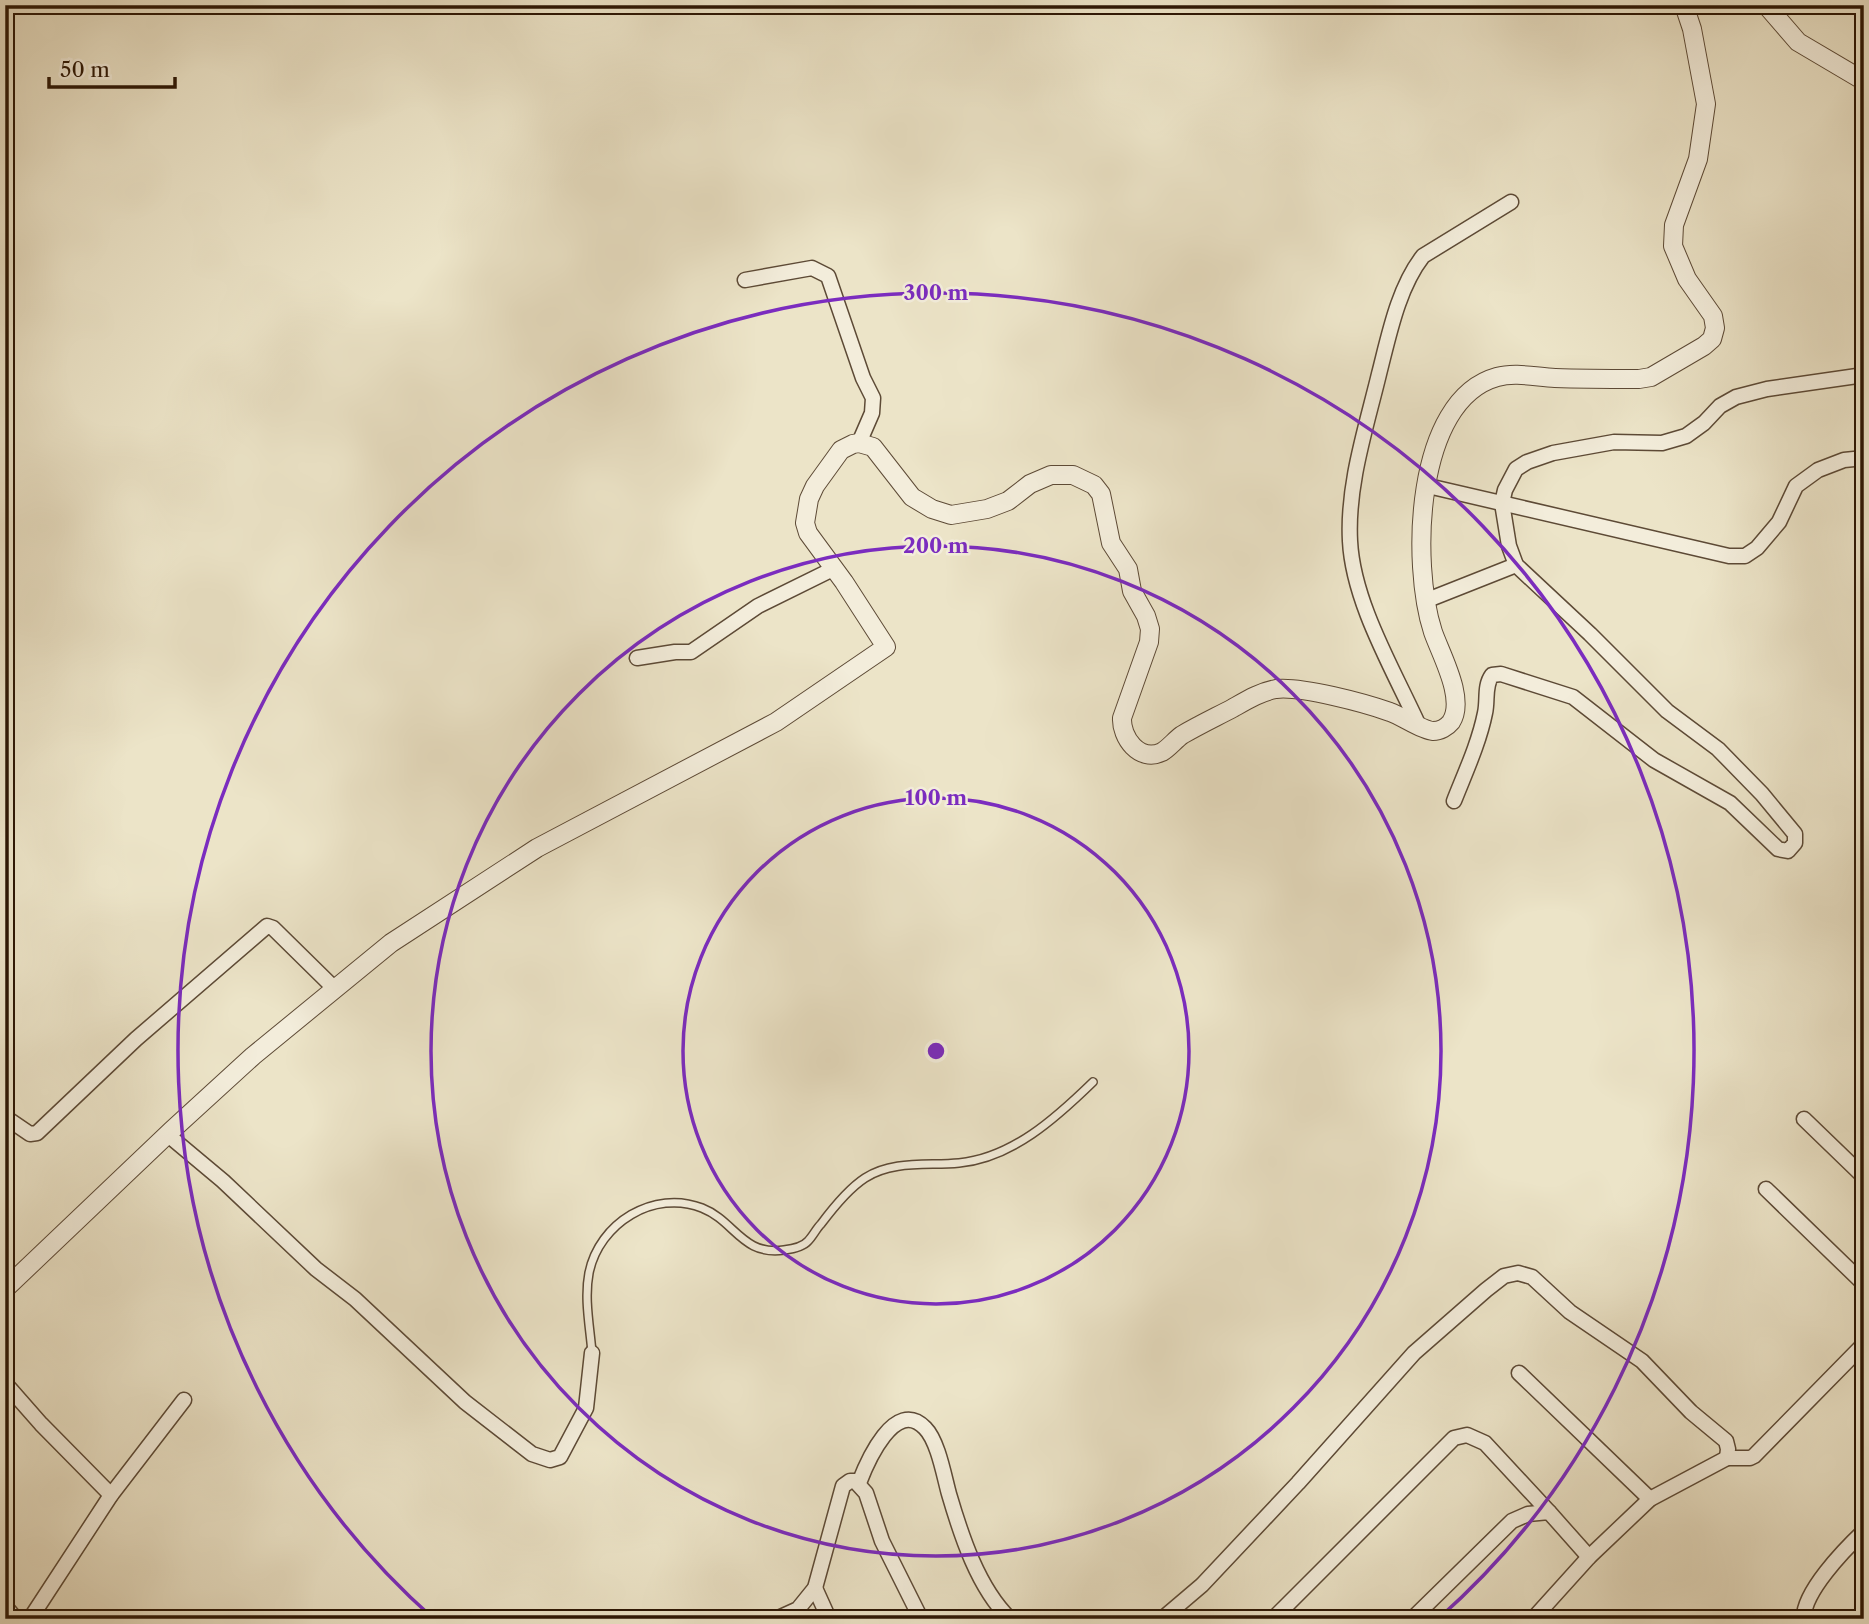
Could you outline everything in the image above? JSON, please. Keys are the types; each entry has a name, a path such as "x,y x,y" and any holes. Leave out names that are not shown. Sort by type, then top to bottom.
{"street":[{"path":"5,1289 253,1056 391,943 537,848 775,722 886,648 808,533 805,523 808,499 841,450 859,443 873,447 912,497 932,509 951,515 987,509 1008,501 1030,484 1051,475 1073,475 1094,485 1101,494 1111,543 1128,569 1132,591 1150,629 1149,642 1122,718 1126,740 1138,751 1162,752 1181,736 1247,699 1285,688 1310,691 1389,712 1429,730 1437,731 1448,725 1456,710 1456,702 1425,601 1420,542 1434,454 1448,415 1463,396 1485,382 1510,374 1556,378 1651,377 1712,339 1715,328 1713,316 1687,279 1673,246 1674,225 1698,159 1706,104 1685,5"},
{"path":"1766,5 1798,42 1864,81"},
{"path":"1418,724 1379,640 1357,579 1350,542 1351,493 1390,331 1413,269 1423,256 1511,202"},
{"path":"745,280 813,268 828,276 863,379 873,398 872,413 859,443"},
{"path":"1454,802 1483,722 1488,681 1492,675 1502,674 1573,697 1654,760 1730,803 1778,849 1788,851 1795,843 1795,834 1718,749 1667,711 1516,565 1509,546 1502,503 1505,490 1516,469 1527,461 1553,453 1614,442 1662,443 1686,436 1704,423 1720,406 1736,397 1767,389 1864,375"},
{"path":"1427,486 1729,556 1745,556 1757,548 1779,522 1796,486 1818,470 1844,460 1864,458"},
{"path":"1425,601 1516,565"},
{"path":"637,658 691,652 758,606 833,569"},
{"path":"5,1117 30,1134 37,1133 136,1039 267,926 274,928 334,988"},
{"path":"1804,1119 1864,1177"},
{"path":"168,1135 223,1181 316,1269 355,1299 465,1402 532,1454 551,1460 560,1457 567,1448 586,1408 592,1353"},
{"path":"1766,1189 1864,1284"},
{"path":"1162,1619 1202,1585 1414,1353 1486,1290 1511,1274 1532,1277 1570,1312 1642,1361 1691,1412 1727,1441 1727,1458"},
{"path":"1532,1619 1589,1557 1650,1499 1727,1458 1754,1456 1864,1344"},
{"path":"1519,1373 1650,1499"},
{"path":"5,1383 111,1495"},
{"path":"30,1619 111,1495 184,1400"},
{"path":"859,1483 873,1451 894,1425 906,1420 925,1427 940,1461 950,1497 975,1563 989,1592 1010,1619"},
{"path":"1273,1619 1444,1446 1454,1438 1467,1435 1485,1443 1589,1557"},
{"path":"776,1619 798,1609 815,1588 843,1486 850,1481 859,1483 866,1493 882,1541 921,1619"},
{"path":"1412,1619 1512,1521 1528,1514 1549,1511"},
{"path":"1804,1619 1805,1605 1811,1594 1847,1547 1864,1531"},
{"path":"815,1588 829,1619"},
{"path":"5,1606 16,1619"}],"lane":[{"path":"592,1353 587,1286 591,1263 611,1230 633,1213 665,1203 690,1205 716,1215 742,1241 752,1246 775,1251 797,1248 807,1242 836,1205 876,1172 899,1166 957,1163 991,1156 1039,1129 1093,1082"}]}
